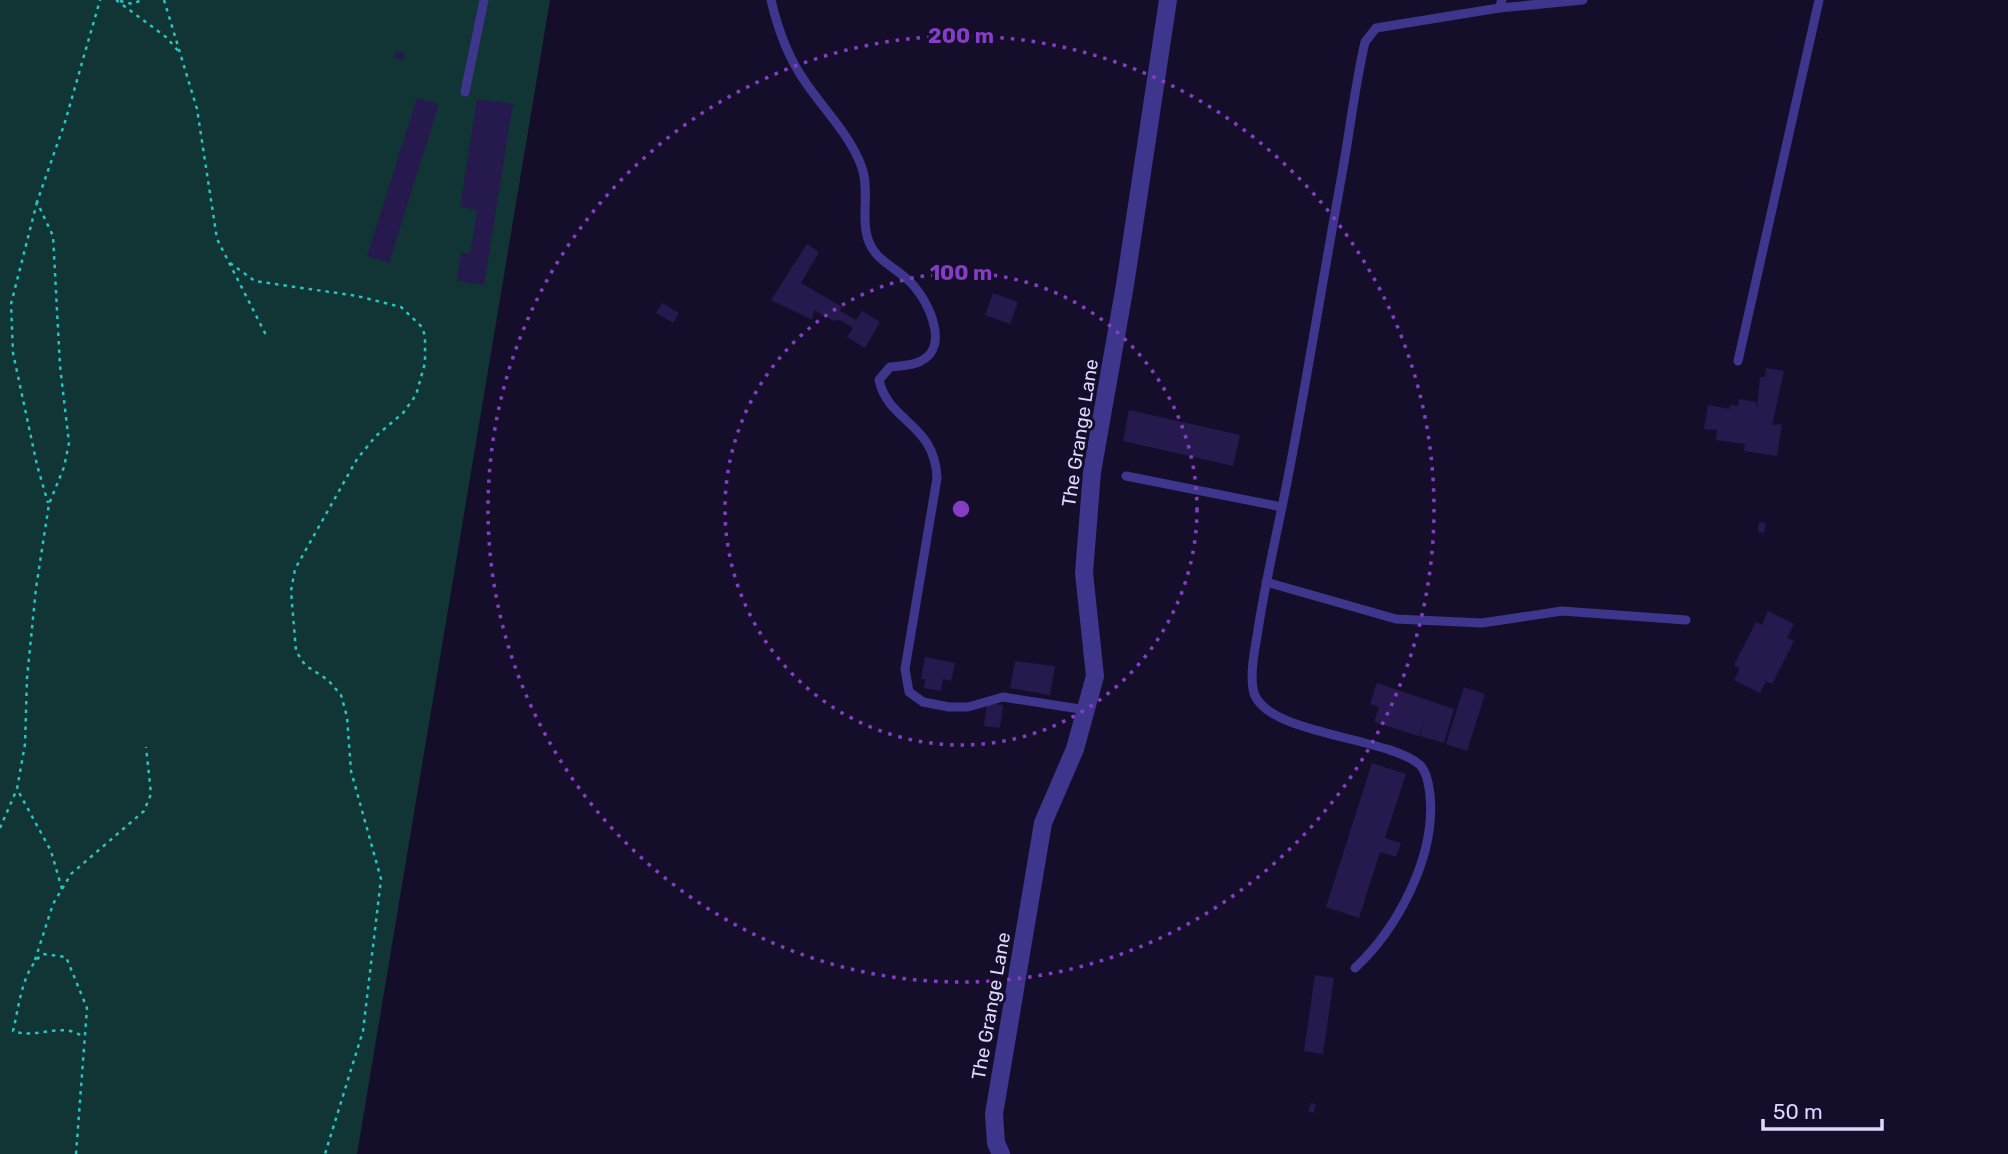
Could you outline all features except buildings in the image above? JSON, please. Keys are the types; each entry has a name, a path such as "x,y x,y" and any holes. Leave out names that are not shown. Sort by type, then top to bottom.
{"street":[{"name":"The Grange Lane","path":"1001,1154 996,1143 994,1114 1043,823 1075,749 1095,676 1084,573 1091,472 1125,285 1168,0"}],"lane":[{"path":"464,92 484,0"},
{"path":"771,0 787,52 841,131 863,171 869,241 878,257 910,280 926,303 933,325 933,352 921,362 890,367 879,380 888,400 919,430 936,458 937,478 905,668 909,692 923,702 949,707 968,707 1003,697 1086,710"},
{"path":"1355,968 1372,953 1400,908 1416,874 1426,848 1431,806 1429,783 1421,766 1388,749 1290,723 1266,709 1253,692 1254,657 1266,582 1282,507 1365,41 1376,28 1500,4 1583,0"},
{"path":"1738,361 1819,0"},
{"path":"1126,476 1282,507"},
{"path":"1266,582 1396,619 1482,623 1562,611 1686,620"}],"path":[{"path":"49,504 37,465 13,353 11,304 37,202 57,146 100,0"},
{"path":"117,0 133,4 141,0"},
{"path":"117,0 166,37 182,56"},
{"path":"164,0 197,109 217,239 267,337"},
{"path":"0,828 17,789 25,744 27,678 36,588 49,504 64,467 69,443 60,366 53,236 37,202"},
{"path":"230,263 255,281 357,296 401,307 422,327 425,336 425,363 416,395 403,413 376,436 357,459 295,569 291,591 296,651 305,665 328,680 341,695 347,717 351,771 381,879 363,1031 325,1154"},
{"path":"84,1038 77,1032 67,1031 45,1030 26,1036 13,1031 24,985 53,904 71,874 144,811 151,794 146,747"},
{"path":"17,789 51,851 62,889"},
{"path":"35,960 43,954 66,957 87,1008 76,1154"}],"green space":[{"path":"0,0 550,0 357,1154 0,1154"}]}
